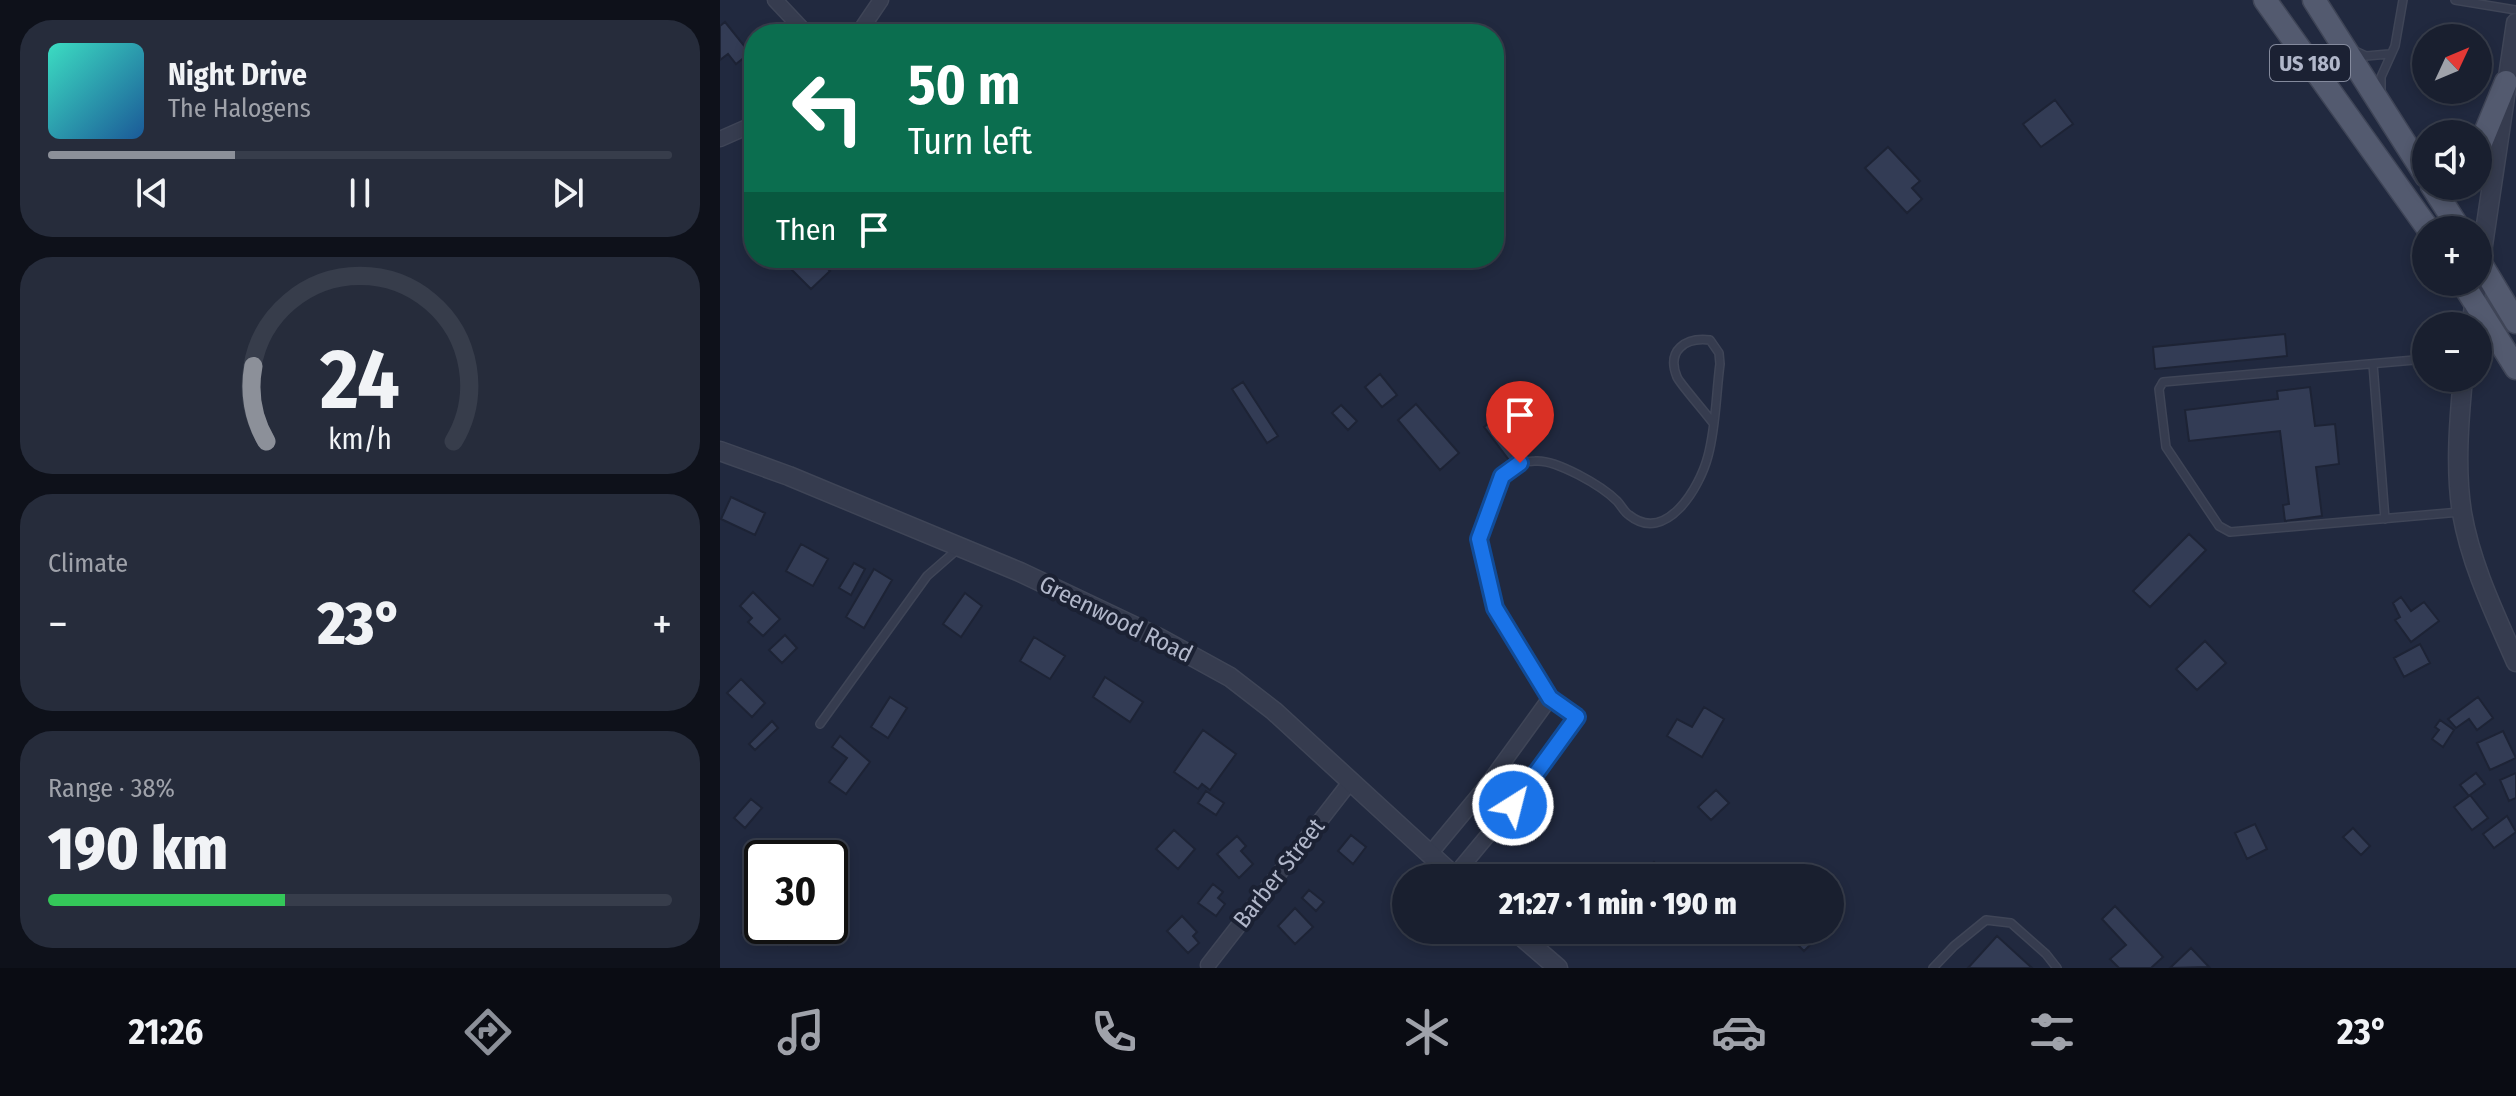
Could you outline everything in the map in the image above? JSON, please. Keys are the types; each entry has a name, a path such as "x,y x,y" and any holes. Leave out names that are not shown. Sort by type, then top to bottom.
{"main road":[{"name":"US 180","path":"2265,0 2419,216"},
{"name":"US 180","path":"2314,0 2412,149"},
{"path":"2490,120 2506,82"},
{"path":"2492,282 2516,322"},
{"path":"2471,296 2516,368"}],"street":[{"path":"775,0 798,24"},
{"path":"865,24 881,0"},
{"path":"2487,216 2516,23"},
{"path":"720,139 744,128"},
{"path":"2473,312 2476,296"},
{"path":"2462,392 2459,421 2462,512 2479,575 2516,662"},
{"name":"Greenwood Road","path":"720,451 961,547 1159,638 1230,677 1274,711 1440,864"},
{"path":"1465,864 1577,717 1550,698 1495,608 1479,539 1502,476"},
{"path":"1429,855 1487,785 1550,698"},
{"name":"Barber Street","path":"1208,965 1351,781"},
{"path":"1530,944 1558,968"}],"lane":[{"path":"2384,110 2381,77 2395,46 2403,0"},
{"path":"2455,0 2516,10"},
{"path":"2340,41 2366,56 2389,54"},
{"path":"1502,476 1520,463 1538,460 1600,487 1629,516 1645,523 1660,522 1680,509 1696,487 1708,456 1713,423 1719,353 1710,340 1695,338 1682,343 1674,356 1677,378 1713,423"},
{"path":"2412,360 2163,382 2159,389 2166,447 2223,530 2244,531 2462,512"},
{"path":"2373,364 2385,519"},
{"path":"820,724 927,576 961,547"},
{"path":"1933,968 1986,920 2011,923 2057,968"}],"building":[{"path":"725,22 744,46 744,58 736,64 728,54 720,60 720,26"},
{"path":"2055,100 2073,124 2041,147 2023,124"},
{"path":"1888,147 1920,181 1912,188 1922,199 1907,213 1865,168"},
{"path":"827,268 830,271 811,289 792,270"},
{"path":"2285,334 2287,356 2155,369 2153,347"},
{"path":"1380,374 1397,395 1382,407 1365,387"},
{"path":"1243,382 1278,436 1267,443 1232,389"},
{"path":"2310,387 2315,426 2335,424 2339,464 2316,467 2322,516 2285,521 2283,505 2289,504 2280,431 2189,441 2185,410 2278,399 2277,391"},
{"path":"1416,404 1459,453 1440,470 1398,420"},
{"path":"1341,405 1357,421 1348,430 1332,413"},
{"path":"1513,405 1541,441 1512,464 1484,427"},
{"path":"731,497 765,513 755,535 721,519"},
{"path":"2189,534 2206,550 2150,607 2133,591"},
{"path":"801,544 828,559 813,586 786,571"},
{"path":"854,563 865,569 851,595 839,588"},
{"path":"874,569 892,580 864,628 846,617"},
{"path":"753,592 780,619 763,636 748,622 752,618 740,606"},
{"path":"965,593 982,606 961,637 943,624"},
{"path":"2401,597 2411,611 2424,602 2439,621 2411,642 2395,620 2400,617 2393,603"},
{"path":"785,635 797,648 782,663 769,650"},
{"path":"1034,637 1065,656 1050,679 1020,661"},
{"path":"2205,641 2226,663 2197,690 2176,669"},
{"path":"2420,644 2430,663 2404,677 2394,658"},
{"path":"1105,677 1143,702 1130,722 1093,697"},
{"path":"741,679 765,703 752,717 727,693"},
{"path":"890,697 907,708 888,738 871,727"},
{"path":"2478,697 2493,718 2477,730 2469,719 2456,728 2448,719"},
{"path":"1704,707 1724,719 1702,757 1667,736 1677,719 1692,727"},
{"path":"2440,720 2454,730 2443,747 2432,739 2439,730 2435,727"},
{"path":"772,721 778,728 755,750 749,744"},
{"path":"1203,730 1236,754 1210,790 1202,784 1198,789 1174,772"},
{"path":"2503,731 2516,758 2490,770 2477,743"},
{"path":"840,736 870,762 846,794 829,782 847,758 832,747"},
{"path":"2476,773 2485,784 2470,795 2488,818 2472,830 2454,807 2469,796 2460,785"},
{"path":"2516,773 2516,798 2509,801 2500,780"},
{"path":"1716,790 1729,803 1711,820 1698,807"},
{"path":"1206,791 1224,803 1216,815 1198,803"},
{"path":"751,799 762,808 745,828 734,818"},
{"path":"2507,816 2516,832 2494,848 2483,834"},
{"path":"2255,824 2267,849 2247,859 2235,833"},
{"path":"2353,828 2370,846 2361,855 2343,837"},
{"path":"1174,830 1195,849 1178,869 1156,849"},
{"path":"1351,835 1366,847 1353,864 1338,851"},
{"path":"1237,836 1246,846 1241,851 1253,864 1239,878 1217,854"},
{"path":"1213,884 1223,892 1218,898 1225,904 1216,916 1198,903"},
{"path":"1309,890 1324,902 1316,911 1302,898"},
{"path":"2115,906 2163,957 2151,968 2119,968 2110,959 2126,945 2102,919"},
{"path":"1295,908 1313,927 1295,944 1278,926"},
{"path":"1182,916 1197,932 1193,936 1199,943 1188,953 1167,931"},
{"path":"1997,936 2032,968 1968,968"},
{"path":"1797,944 1811,944 1804,951"},
{"path":"2191,948 2209,967 2170,968"}],"route":[{"path":"1513,805 1577,717 1550,698 1495,608 1479,539 1502,476 1520,463"}]}
